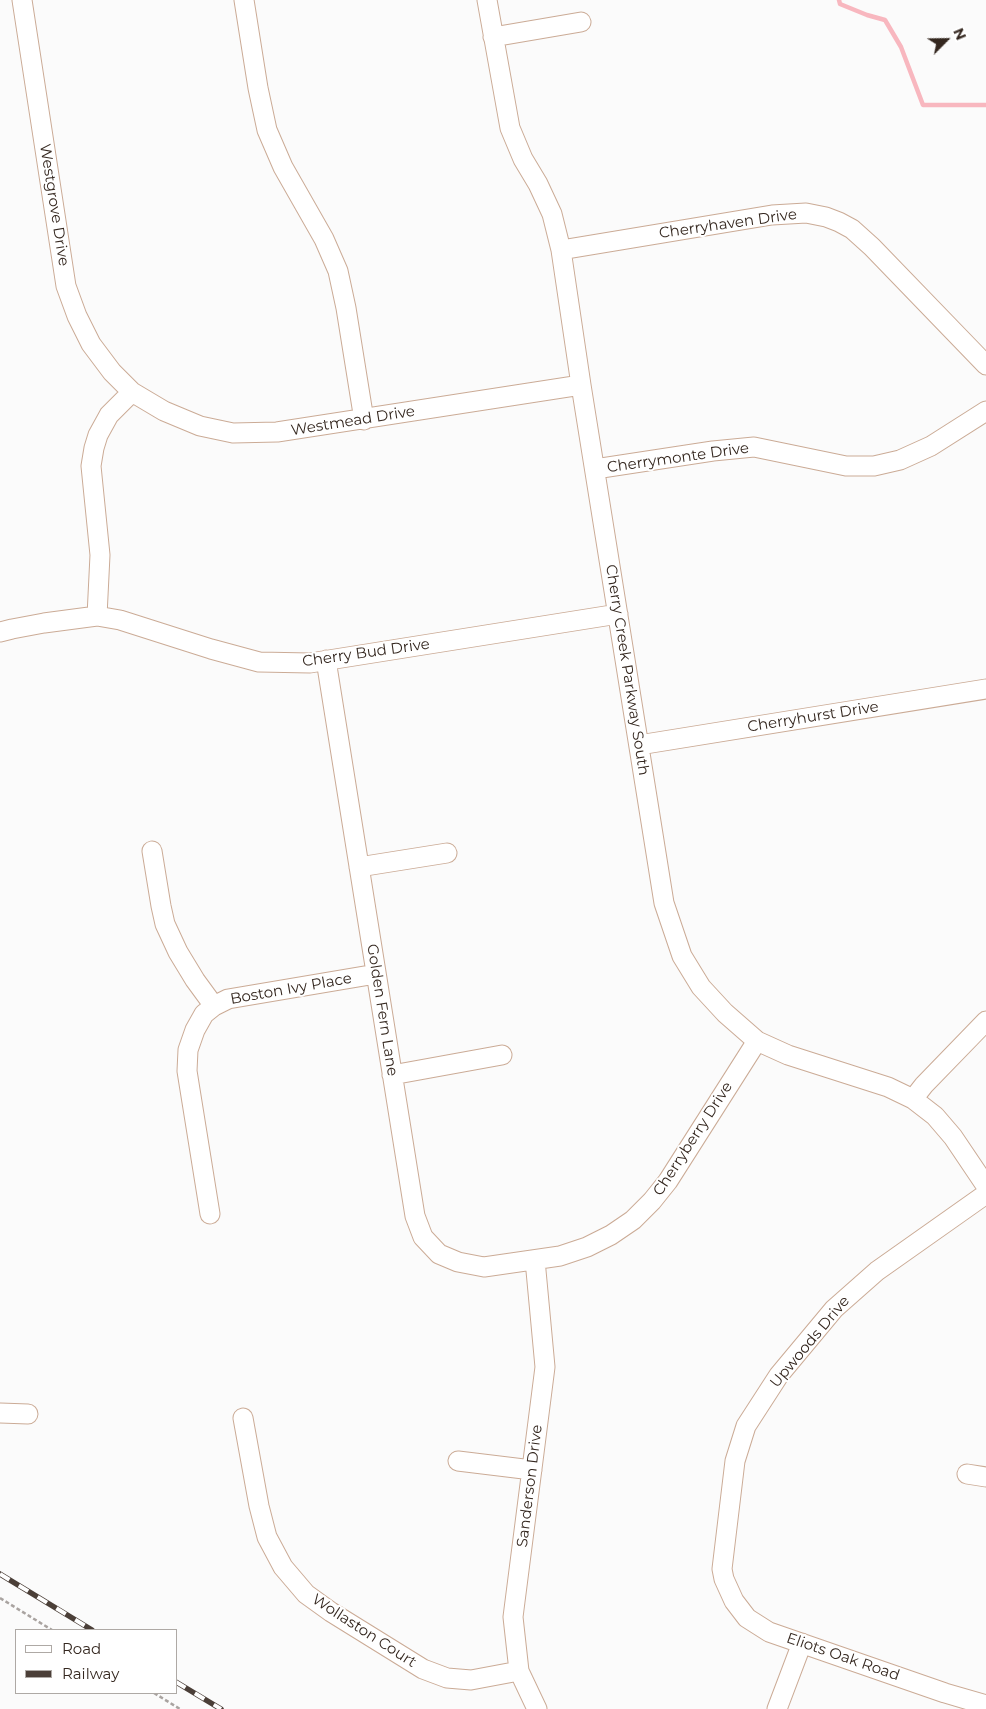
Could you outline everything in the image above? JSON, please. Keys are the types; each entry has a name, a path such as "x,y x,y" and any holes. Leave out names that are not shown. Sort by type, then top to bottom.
{"street":[{"name":"Westgrove Drive","path":"22,0 66,286 77,316 91,344 112,372 132,392"},
{"path":"244,0 258,88 267,130 283,167 324,239 338,272 346,308 364,420"},
{"name":"Cherry Creek Parkway South","path":"487,0 510,128 523,159 538,184 552,214 561,250 664,903 682,956 701,987 725,1013 757,1041 788,1055 888,1087 913,1099 935,1116 953,1137 986,1186"},
{"path":"493,36 581,22"},
{"name":"Cherryhaven Drive","path":"561,250 772,215 806,213 826,217 852,229 872,246 986,365"},
{"name":"Westmead Drive","path":"132,392 164,411 200,426 233,433 277,432 364,420 581,384"},
{"path":"97,616 100,555 91,466 98,435 109,415 132,392"},
{"name":"Cherrymonte Drive","path":"595,469 713,451 754,447 846,466 874,466 900,460 931,446 986,411"},
{"name":"Cherry Bud Drive","path":"0,632 12,628 97,616 120,620 210,649 259,662 310,663 618,614"},
{"name":"Golden Fern Lane","path":"326,660 415,1216 423,1237 439,1254 464,1264 484,1267 535,1260"},
{"name":"Cherryhurst Drive","path":"639,745 986,689"},
{"path":"152,851 160,906 166,924 183,959 214,1006"},
{"path":"359,867 447,853"},
{"name":"Boston Ivy Place","path":"210,1214 187,1071 188,1050 195,1030 204,1014 228,999 376,974"},
{"path":"913,1099 924,1085 986,1021"},
{"name":"Cherryberry Drive","path":"535,1260 560,1256 587,1247 611,1235 633,1220 668,1181 757,1041"},
{"path":"392,1075 502,1055"},
{"name":"Upwoods Drive","path":"724,1579 722,1569 735,1461 746,1426 778,1375 834,1309 877,1270 986,1194"},
{"name":"Sanderson Drive","path":"535,1260 545,1367 513,1617 519,1671 537,1709"},
{"path":"0,1414 28,1414"},
{"name":"Wollaston Court","path":"243,1418 259,1506 267,1536 283,1567 306,1594 330,1612 423,1669 447,1678 471,1680 519,1671"},
{"path":"458,1461 532,1470"},
{"path":"967,1474 986,1477"},
{"name":"Eliots Oak Road","path":"724,1579 734,1601 747,1618 770,1632 945,1693 986,1705"},
{"path":"777,1709 802,1643"}],"path":[{"path":"0,1598 50,1629"},
{"path":"156,1694 180,1709"}],"waterway":[{"path":"839,0 840,4 885,20 901,47 923,105 986,105"}],"railway":[{"path":"0,1574 90,1629"},
{"path":"178,1683 221,1709"}]}
